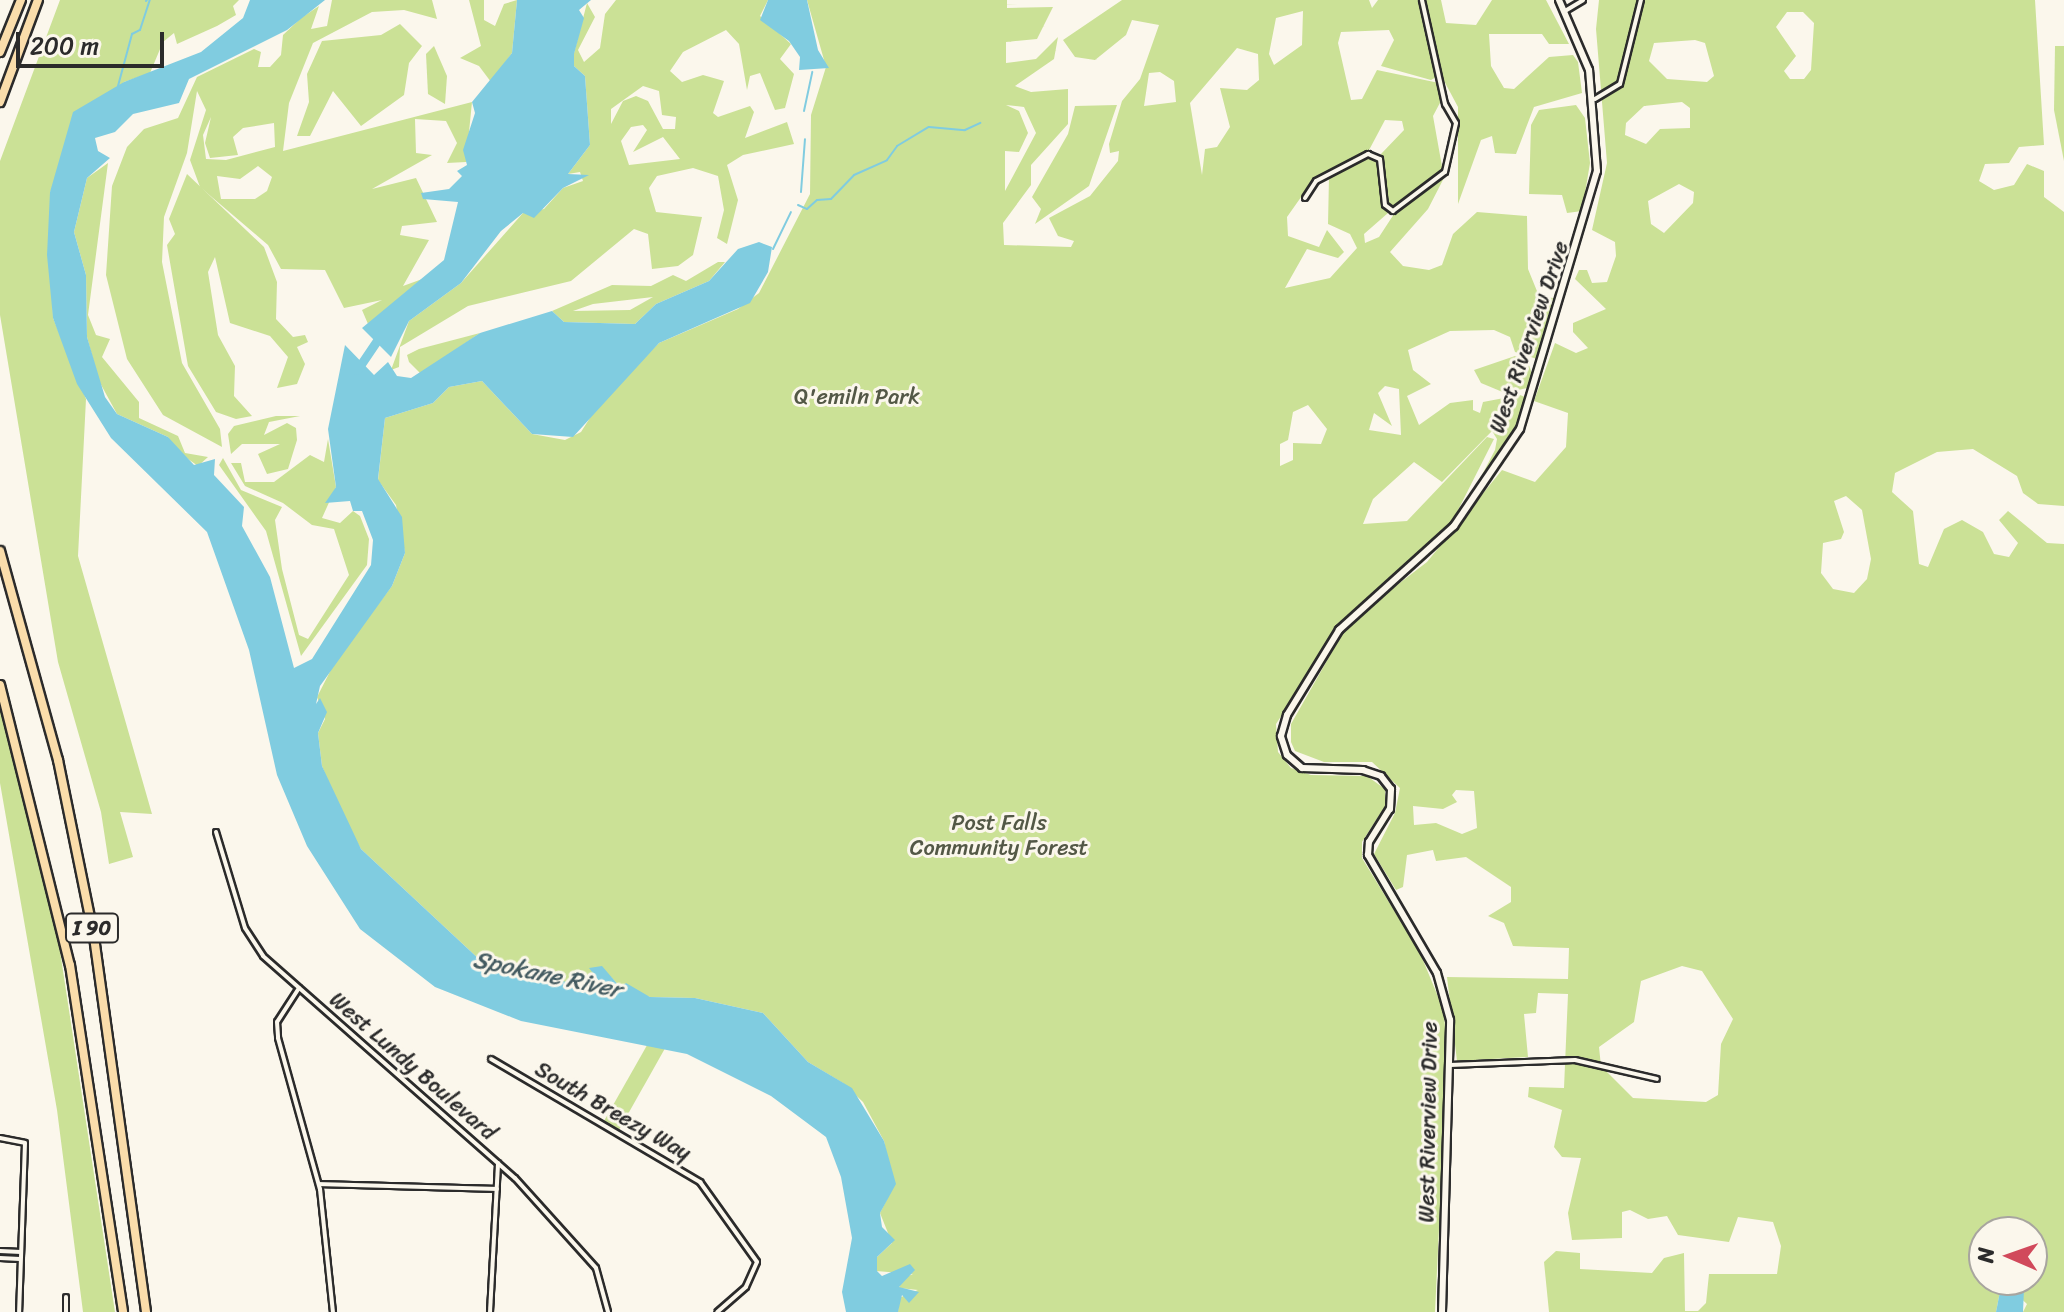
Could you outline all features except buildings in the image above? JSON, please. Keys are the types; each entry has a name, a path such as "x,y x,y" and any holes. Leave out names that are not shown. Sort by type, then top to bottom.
{"highway":[{"path":"0,50 19,0"},
{"path":"0,102 40,0"},
{"name":"I 90","path":"0,551 58,760 94,937 146,1312"},
{"name":"I 90","path":"0,685 70,965 123,1312"}],"street":[{"path":"1305,198 1316,181 1368,154 1380,159 1385,205 1393,211 1445,172 1456,123 1445,104 1422,0"},
{"name":"West Riverview Drive","path":"1442,1312 1450,1065 1443,987 1368,855 1369,842 1390,809 1389,784 1363,770 1302,768 1283,746 1282,726 1339,630 1437,545 1515,441 1594,192 1595,99 1559,0"},
{"path":"1565,11 1583,0"},
{"path":"1595,99 1620,84 1641,0"},
{"name":"West Lundy Boulevard","path":"216,832 253,944 498,1163 596,1268 608,1312"},
{"path":"299,988 277,1022 278,1038 319,1184 333,1312"},
{"name":"South Breezy Way","path":"491,1059 700,1182 757,1262 746,1287 717,1312"},
{"path":"1450,1065 1575,1060 1657,1079"},
{"path":"0,1138 23,1141 19,1312"},
{"path":"490,1312 498,1163"},
{"path":"319,1184 497,1189"},
{"path":"0,1251 21,1252"},
{"path":"0,1258 20,1259"},
{"path":"66,1297 66,1312"}],"green space":[{"path":"60,0 239,0 233,6 236,15 217,26 177,44 174,33 163,42 150,73 124,82 50,192 53,318 86,399 78,556 152,814 120,812 133,857 109,864 101,812 58,662 0,315 0,161"},
{"path":"332,0 432,0 437,19 404,10 372,12 313,43 289,103 283,151 472,102 466,162 447,163 457,143 446,121 415,119 416,153 432,155 372,189 416,178 437,222 402,226 400,235 429,240 403,286 425,278 368,324 362,310 382,300 344,308 325,270 281,269 268,245 200,187 190,160 206,110 197,91 187,153 164,217 162,262 182,363 220,429 222,447 163,415 127,359 106,275 112,186 127,147 144,129 178,118 197,77 254,49 261,52 258,67 270,67 281,55 283,35 319,6 311,29 327,26","holes":["211,117 205,143 210,158 238,155 233,137 243,128 274,123 275,147 226,160 206,159 203,135","258,166 272,177 267,191 255,199 221,199 217,176 240,179"]},
{"path":"469,0 484,0 484,20 495,26 504,4 517,0 512,53 491,82 479,66 460,58 481,46"},
{"path":"616,0 768,0 760,16 791,44 780,59 794,74 785,108 775,110 760,73 750,76 747,90 739,44 726,30 683,52 670,71 682,82 703,75 724,81 713,113 718,117 750,106 754,112 745,138 787,122 794,144 743,155 727,165 738,200 727,244 717,238 724,210 718,176 693,168 657,176 649,188 656,212 702,217 693,255 678,266 652,269 648,234 634,229 571,281 468,306 400,347 399,367 391,370 409,321 461,283 523,213 544,209 563,188 583,181 580,172 568,174 590,145 585,76 574,66 574,53 587,3 595,17 578,50 584,62 600,48 605,14","holes":["643,86 659,91 662,115 676,117 675,129 663,129 648,101 636,96 623,101 611,124 611,109","643,125 647,130 633,152 663,137 680,159 629,165 621,141 631,127"]},
{"name":"Post Falls Community Forest","path":"807,0 1007,0 1007,8 1053,7 1037,39 1006,42 1006,63 1036,59 1058,37 1054,59 1015,86 1031,92 1068,89 1068,124 1031,165 1031,185 1003,223 1004,245 1071,247 1074,241 1058,236 1049,218 1090,196 1118,161 1119,151 1110,153 1109,144 1122,101 1140,79 1159,25 1132,20 1126,35 1095,60 1075,57 1063,40 1122,0 1369,0 1372,8 1378,0 1420,0 1438,76 1431,80 1381,66 1394,40 1389,30 1341,32 1338,43 1351,100 1362,99 1377,70 1439,83 1442,99 1433,116 1443,172 1390,208 1381,154 1404,130 1402,121 1385,120 1368,152 1311,183 1287,217 1288,236 1319,247 1327,230 1344,252 1338,258 1307,249 1285,288 1330,278 1357,248 1350,234 1328,224 1329,177 1368,155 1379,160 1388,213 1364,234 1365,243 1379,237 1394,214 1446,174 1428,209 1390,252 1403,266 1429,270 1442,265 1453,234 1477,212 1527,216 1528,269 1539,296 1553,298 1537,359 1515,352 1510,337 1494,330 1450,331 1408,350 1413,370 1431,384 1407,396 1419,425 1450,403 1473,400 1473,410 1480,413 1483,402 1520,395 1525,397 1512,437 1472,494 1495,450 1497,439 1492,431 1442,482 1414,462 1373,499 1363,524 1407,521 1487,437 1494,439 1451,524 1344,619 1276,724 1278,752 1291,768 1311,775 1367,776 1385,789 1385,806 1362,842 1362,858 1420,953 1444,1011 1447,1062 1435,1312 898,1312 899,1298 918,1290 899,1288 901,1279 913,1274 876,1271 877,1257 892,1243 880,1213 893,1187 884,1141 863,1102 843,1083 808,1062 763,1013 695,998 650,997 620,987 611,977 593,975 597,988 565,984 481,961 361,849 340,812 322,766 318,733 325,719 317,697 337,658 392,586 405,553 396,505 378,480 385,418 433,403 449,387 482,381 532,434 565,440 581,432 602,399 659,343 738,309 759,293 810,194 811,115 826,67","holes":["1303,11 1302,45 1274,65 1269,54 1276,18","1237,48 1258,54 1259,80 1247,90 1220,88 1230,127 1217,147 1205,149 1202,175 1190,103","1160,72 1174,81 1176,102 1144,106 1149,73","1006,105 1024,107 1036,133 1005,191 1005,151 1019,152 1028,133 1019,111","1385,386 1399,389 1401,435 1369,430 1374,413 1392,426 1378,393","1308,405 1327,429 1321,444 1293,443 1293,460 1280,466 1280,444 1288,440 1293,412"]},
{"path":"1425,0 1441,0 1446,23 1476,25 1492,0 1546,0 1569,44 1549,44 1542,34 1489,34 1491,66 1504,88 1514,89 1549,57 1573,55 1578,62 1582,93 1534,107 1516,154 1495,153 1492,136 1481,140 1458,204 1458,107 1442,77"},
{"path":"1599,0 2035,0 2044,145 2019,147 2009,163 1985,164 1979,181 1994,190 2014,185 2027,164 2044,171 2044,197 2064,212 2064,506 2038,504 2023,493 2017,476 1973,449 1937,452 1895,473 1892,492 1913,511 1919,564 1928,567 1944,529 1962,520 1983,532 1994,554 2009,557 2018,543 1999,520 2008,511 2047,543 2064,544 2064,1312 2023,1312 2027,1304 2018,1296 2048,1296 2048,1216 1968,1216 1968,1296 1999,1296 1996,1312 1549,1312 1544,1262 1556,1251 1580,1253 1580,1269 1652,1273 1664,1258 1684,1253 1685,1311 1698,1311 1706,1303 1709,1274 1777,1274 1781,1246 1773,1222 1738,1217 1729,1242 1678,1235 1667,1216 1648,1219 1630,1210 1622,1212 1622,1238 1572,1240 1568,1213 1581,1158 1562,1157 1554,1147 1562,1110 1528,1097 1529,1087 1564,1088 1568,994 1538,993 1536,1013 1524,1014 1528,1057 1457,1061 1447,977 1568,979 1569,948 1513,946 1504,923 1488,916 1511,902 1511,887 1466,857 1436,861 1433,850 1407,855 1403,887 1396,890 1374,854 1395,813 1400,788 1372,762 1324,762 1295,751 1291,742 1291,724 1349,622 1427,562 1502,470 1535,482 1566,447 1568,413 1534,401 1555,343 1576,353 1588,348 1573,332 1573,323 1606,309 1575,279 1579,270 1587,270 1592,283 1607,282 1616,256 1615,242 1592,230 1607,163 1596,29","holes":["1787,12 1803,12 1814,23 1811,70 1804,79 1790,79 1784,71 1796,56 1776,27","1695,40 1705,43 1714,76 1707,82 1667,79 1649,61 1654,43","1682,102 1690,108 1690,128 1660,129 1646,144 1625,135 1626,123 1644,106","1679,184 1694,192 1693,203 1664,233 1651,224 1648,201","1846,496 1862,510 1871,559 1867,579 1854,593 1833,589 1821,573 1823,543 1841,539 1844,532 1834,501","1456,790 1474,791 1477,828 1462,834 1436,823 1414,825 1413,806 1443,809 1457,802 1452,795","1682,966 1702,971 1733,1019 1721,1044 1718,1095 1706,1102 1633,1098 1601,1066 1599,1047 1634,1022 1641,981"]},
{"path":"400,24 422,46 409,63 404,95 361,126 333,91 310,136 297,136 309,102 307,74 322,41 381,35"},
{"path":"434,46 447,76 445,104 428,94 426,54"},
{"path":"2055,46 2064,46 2064,161 2054,110"},
{"path":"1117,105 1089,186 1035,224 1041,209 1032,197 1068,134 1075,106"},
{"path":"1576,105 1585,118 1590,163 1582,211 1567,213 1562,195 1529,194 1531,125 1539,110"},
{"path":"108,163 88,315 96,335 110,339 102,357 139,402 139,418 178,436 185,453 208,457 198,466 174,449 168,437 117,414 99,381 87,337 86,275 74,232 87,178"},
{"path":"187,174 264,247 277,282 276,319 293,337 305,335 308,342 297,347 305,364 297,384 277,388 288,357 270,336 230,323 215,257 208,272 218,335 235,366 234,396 252,416 236,419 216,412 188,366 167,245 175,234 169,219"},
{"path":"718,262 725,262 709,281 656,304 635,324 564,322 552,311 612,285 651,286 673,275 686,281","holes":["653,297 630,310 573,311 593,304"]},
{"path":"480,333 421,374 409,362 407,355 419,349"},
{"path":"1515,356 1527,360 1533,376 1527,388 1505,393 1481,383 1474,370"},
{"path":"276,416 300,416 269,422 264,435 287,423 296,428 297,440 288,469 267,474 258,454 280,444 242,444 231,454 228,434 234,426"},
{"path":"328,439 336,487 322,518 340,523 353,511 360,516 369,539 367,565 301,656 266,531 219,465 223,458 241,490 282,507 275,520 282,569 299,635 308,639 349,575 334,529 312,525 283,503 245,486 231,463 241,463 245,482 274,482 310,455 324,462"},
{"path":"0,707 58,938 115,1312 83,1312 57,1110 0,783"},
{"path":"650,1040 668,1043 619,1130 604,1121"}],"water":[{"path":"250,0 325,0 287,30 189,79 179,103 133,114 115,132 95,138 98,151 110,158 87,178 74,232 86,275 87,337 105,397 117,414 168,437 194,465 215,459 214,475 244,507 242,526 270,577 294,668 312,659 371,565 373,540 362,511 353,511 350,501 325,503 336,487 328,429 345,345 374,375 388,362 397,376 411,378 480,333 552,311 564,322 635,324 656,304 709,281 738,249 759,242 772,247 768,272 750,303 659,343 573,437 532,434 482,381 449,387 433,403 385,418 378,479 402,517 405,553 392,586 320,686 316,704 320,698 327,712 318,733 322,766 361,849 481,961 591,988 600,982 589,968 602,966 620,987 626,983 650,997 695,998 763,1013 808,1062 852,1088 884,1141 896,1184 880,1213 882,1227 895,1240 877,1257 877,1271 882,1276 910,1264 915,1270 899,1287 919,1292 909,1303 902,1295 898,1312 846,1312 842,1292 852,1238 841,1177 826,1137 771,1096 687,1054 521,1021 435,987 360,929 307,846 277,775 249,650 207,532 111,438 77,384 53,318 47,255 50,192 73,112 124,82 201,52 243,18"},
{"path":"517,0 591,0 579,10 584,18 574,54 574,66 585,76 590,145 568,174 589,175 563,188 534,218 523,213 501,231 461,283 409,321 391,357 362,328 444,260 458,202 423,199 421,193 449,189 462,176 457,171 467,165 463,150 475,113 472,102 512,53"},
{"path":"768,0 807,0 818,50 829,68 799,70 800,57 789,41 760,20"},
{"path":"1999,1296 2024,1296 2023,1312 1996,1312"}],"waterway":[{"path":"118,86 132,34 140,30 150,0"},
{"path":"804,111 812,72"},
{"path":"798,205 807,209 817,200 831,199 854,175 887,160 897,146 929,127 965,130 980,123"},
{"path":"801,192 805,139"},
{"path":"773,249 791,212"},
{"path":"357,370 382,333"}],"park label":[{"name":"Q'emiln Park","path":"857,397"}],"water label":[{"name":"Spokane River","path":"547,975"}]}
